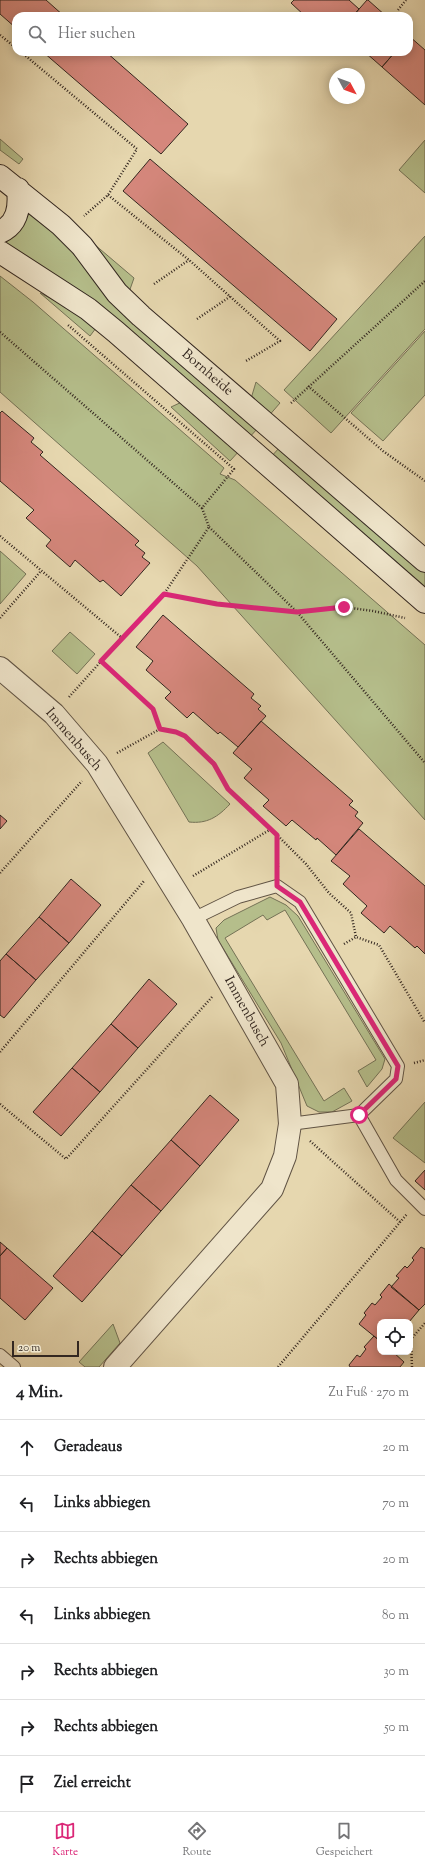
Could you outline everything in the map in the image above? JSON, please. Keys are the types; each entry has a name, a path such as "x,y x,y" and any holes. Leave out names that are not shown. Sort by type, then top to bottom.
{"street":[{"name":"Bornheide","path":"0,176 42,208 66,230 82,246 117,293 142,316 425,561"},
{"path":"0,232 7,229 14,221 18,210 18,189"},
{"name":"Bornheide","path":"0,252 88,309 116,332 425,602"},
{"name":"Immenbusch","path":"0,668 54,714 97,764 193,919 287,1084 290,1124 285,1156 272,1189 115,1367"}],"lane":[{"path":"193,919 238,898 277,886 300,902 398,1066 396,1079 359,1115 290,1124"},
{"path":"359,1115 396,1180 421,1206"},
{"path":"0,1355 14,1367"}],"path":[{"path":"398,10 406,0"},
{"path":"0,35 12,45"},
{"path":"25,56 136,149 108,195 79,220"},
{"path":"108,195 190,260 280,341 246,362"},
{"path":"154,284 190,260"},
{"path":"291,403 425,281"},
{"path":"197,319 230,296"},
{"path":"0,332 202,508 209,527 297,612 425,763"},
{"path":"86,340 234,469 202,508"},
{"path":"308,386 383,451 425,481"},
{"path":"54,714 122,638 164,594 209,527"},
{"path":"0,536 122,638"},
{"path":"0,618 41,571"},
{"path":"164,594 217,604 297,612 344,607 373,611 405,618"},
{"path":"101,661 153,709 160,729"},
{"path":"0,873 97,764 160,729 176,732 185,736 214,764 228,789 306,864 329,893 351,913 356,937 379,945 425,1023"},
{"path":"174,888 271,829"},
{"path":"277,835 277,886"},
{"path":"0,1052 159,862"},
{"path":"0,1104 66,1159 228,980"},
{"path":"290,1124 400,1222"},
{"path":"278,1367 400,1222 421,1206"},
{"path":"412,1367 411,1339 425,1323"}],"green space":[{"path":"0,139 23,159 19,164 0,150"},
{"path":"425,140 425,193 399,170"},
{"path":"30,211 64,242 109,297 258,428 247,440 1,246 19,232"},
{"path":"425,236 425,329 331,433 284,390"},
{"path":"94,244 134,278 128,295"},
{"path":"0,276 33,302 224,468 220,474 235,480 425,645 425,820 197,566 0,392"},
{"path":"40,293 58,302 96,328 90,336"},
{"path":"425,331 425,395 383,441 351,413"},
{"path":"256,382 280,403 267,418 250,402"},
{"path":"184,401 240,450 230,461 171,407"},
{"path":"280,447 425,572 425,590 269,459"},
{"path":"0,551 26,574 0,604"},
{"path":"70,632 95,654 77,674 52,651"},
{"path":"163,742 230,804 221,813 207,821 189,822 148,753"},
{"path":"270,897 286,905 298,916 385,1059 382,1069 367,1087 358,1071 376,1060 285,910 267,920 263,915 225,938 324,1101 344,1088 352,1101 332,1112 319,1112 307,1106 281,1043 218,940 216,928 224,920"},
{"path":"425,1102 425,1163 393,1138"},
{"path":"113,1324 120,1343 99,1367 85,1367 79,1362"}],"building":[{"path":"0,0 46,0 60,12 12,12 12,24 0,14"},
{"path":"294,0 349,0 359,9 356,12 301,12 291,3"},
{"path":"368,0 382,12 356,12"},
{"path":"413,40 425,50 425,105 382,67 392,56 413,56"},
{"path":"48,56 111,56 188,124 161,154"},
{"path":"370,56 392,56 382,67"},
{"path":"150,159 337,319 310,351 123,191"},
{"path":"2,411 34,438 31,442 43,452 40,455 139,541 135,545 145,553 142,557 150,563 121,596 103,580 100,582 75,560 70,567 46,546 51,540 26,518 34,510 0,481 0,413"},
{"path":"163,615 254,694 251,698 261,706 258,709 266,716 238,747 220,732 218,734 193,712 187,718 165,698 171,692 146,670 153,661 136,647"},
{"path":"261,721 353,801 349,805 358,812 355,816 363,823 336,855 317,838 316,840 292,820 286,826 263,806 269,800 244,778 252,769 233,753"},
{"path":"0,815 7,821 0,829"},
{"path":"359,829 425,886 425,954 417,946 415,948 390,926 384,933 361,913 367,906 343,884 350,876 331,861"},
{"path":"71,879 101,905 69,943 39,917"},
{"path":"39,917 69,943 36,980 6,954"},
{"path":"6,954 36,980 4,1018 0,1015 0,961"},
{"path":"149,979 177,1004 138,1048 111,1024"},
{"path":"111,1024 138,1048 100,1092 72,1068"},
{"path":"72,1068 100,1092 61,1136 33,1112"},
{"path":"210,1095 239,1120 200,1166 171,1140"},
{"path":"171,1140 200,1166 161,1211 131,1185"},
{"path":"425,1170 425,1190 415,1181"},
{"path":"131,1185 161,1211 122,1256 92,1231"},
{"path":"92,1231 122,1256 82,1302 53,1276"},
{"path":"0,1242 7,1248 0,1256"},
{"path":"421,1247 425,1249 425,1304 419,1310 391,1287 399,1278 396,1276 405,1266 407,1268 409,1266 414,1260 412,1258"},
{"path":"7,1248 53,1288 25,1320 0,1298 0,1256"},
{"path":"389,1284 419,1310 412,1319 377,1319 377,1339 359,1324 366,1315 364,1313 372,1303 375,1305 382,1297 380,1295"},
{"path":"374,1336 377,1338 377,1355 396,1355 404,1362 400,1367 350,1367 349,1365 357,1355 360,1357 366,1349 364,1347"}],"route":[{"path":"344,607 297,612 217,604 164,594 101,661 153,709 160,729 176,732 185,736 214,764 228,789 277,835 277,886 300,902 398,1066 396,1079 359,1115"}]}
